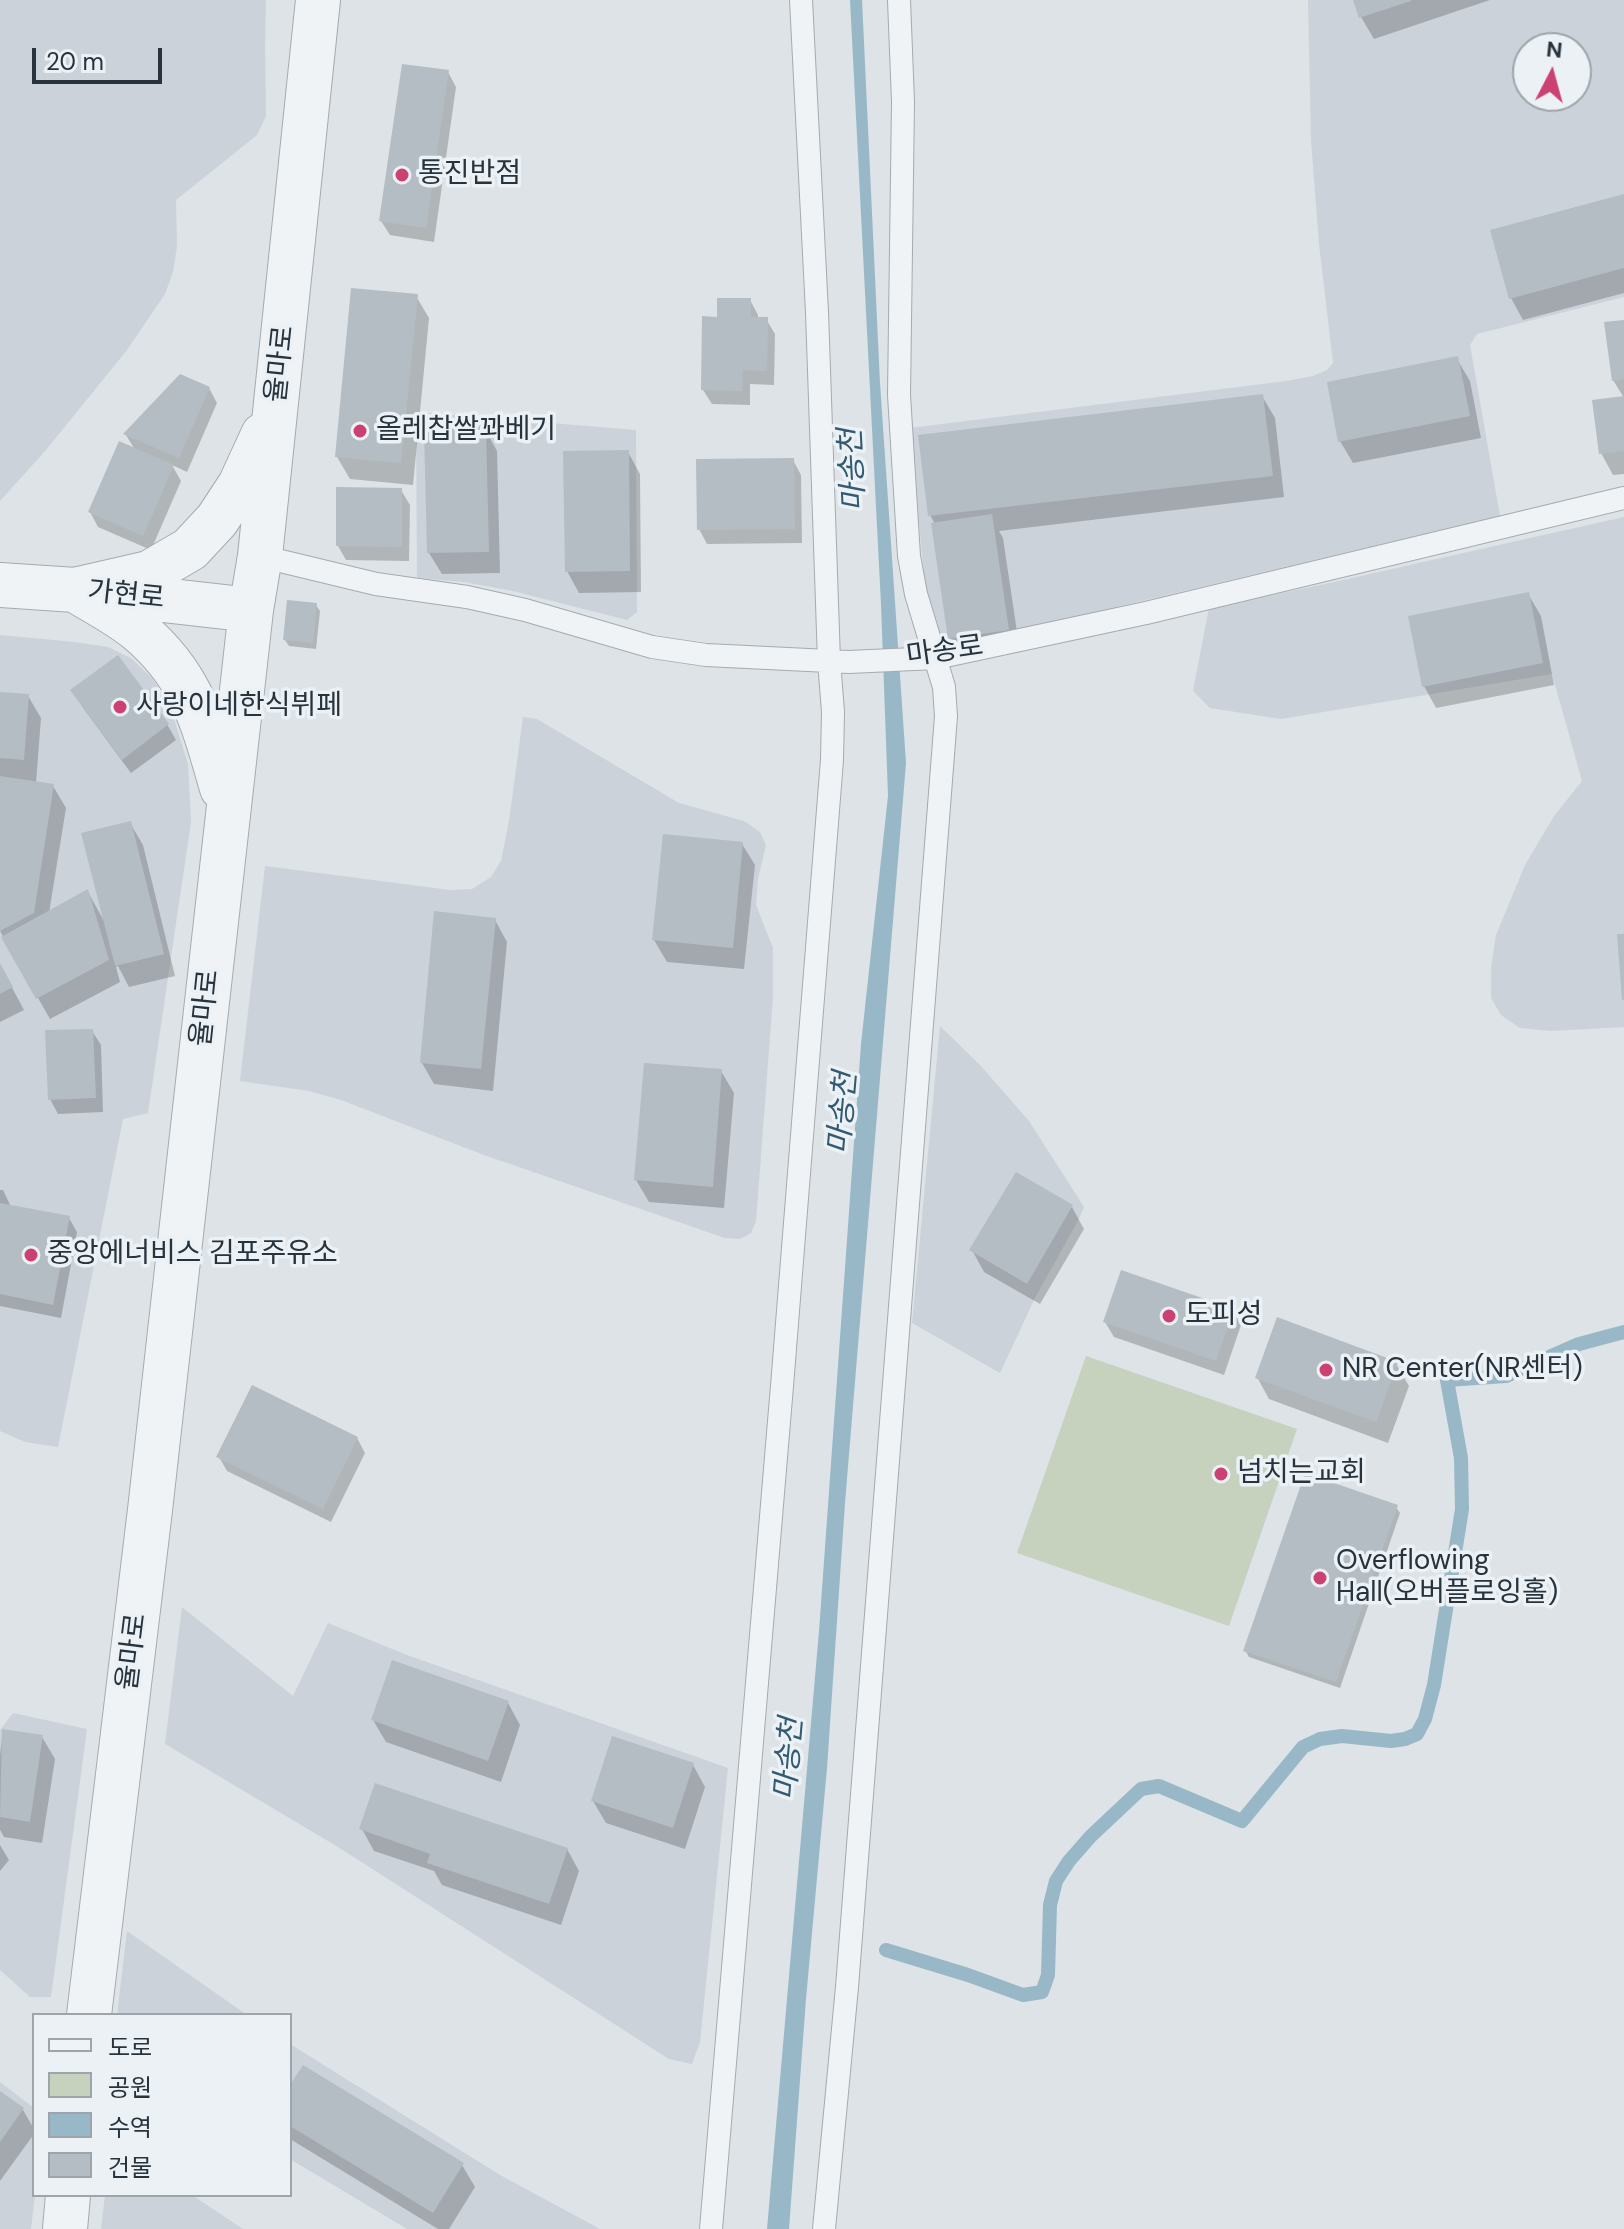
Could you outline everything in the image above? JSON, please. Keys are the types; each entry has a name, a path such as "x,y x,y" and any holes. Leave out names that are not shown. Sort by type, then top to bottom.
{"street":[{"name":"율마로","path":"89,2013 150,1510 251,610 260,556 318,0"},
{"path":"75,590 149,573 190,549 217,520 240,485 276,407"},
{"name":"가현로","path":"0,585 75,590 251,610"},
{"path":"75,590 137,629 164,656 187,686 201,717 228,809"},
{"path":"65,2229 68,2197"}],"lane":[{"path":"711,2229 781,1402 839,661 801,0"},
{"path":"824,2229 847,1987 946,716 944,687 926,658 909,556 899,395 903,102 899,0"},
{"name":"마송로","path":"260,556 376,584 467,597 652,647 706,655 839,661 926,658 1146,613 1624,498"}],"shaded area":[{"path":"0,0 266,0 266,116 257,135 176,200 177,246 173,272 165,294 127,350 0,501"},
{"path":"1308,0 1624,0 1624,297 1477,334 1470,345 1500,516 956,645 944,643 937,631 925,584 910,428 1286,381 1327,370 1333,363 1311,140"},
{"path":"416,412 636,430 637,612 627,620 513,591 417,578"},
{"path":"1624,517 1624,1027 1551,1031 1520,1028 1501,1015 1491,998 1496,935 1525,865 1554,816 1582,781 1552,674 1281,719 1210,708 1193,691 1209,608"},
{"path":"0,635 108,647 131,658 152,678 170,706 188,764 191,822 148,1113 123,1119 58,1447 25,1442 0,1431"},
{"path":"523,717 537,719 679,803 744,821 760,832 766,845 756,905 773,948 773,997 756,1221 751,1233 740,1239 725,1238 484,1155 341,1100 309,1091 240,1081 265,866 450,890 472,889 491,877 501,861"},
{"path":"940,1026 980,1065 1029,1121 1084,1207 1035,1298 1000,1373 912,1323"},
{"path":"182,1607 293,1696 328,1623 407,1655 728,1768 700,2042 692,2064 669,2059 338,1847 165,1744"},
{"path":"13,1713 87,1729 51,1997 30,1997 0,1970 0,1730"},
{"path":"127,1931 244,2013 117,2013"},
{"path":"292,2045 500,2175 600,2229 407,2229 292,2160"},
{"path":"0,2082 32,2106 32,2197 35,2197 31,2229 0,2229"},
{"path":"105,2197 195,2197 243,2229 101,2229"}],"green space":[{"path":"1086,1356 1297,1429 1229,1626 1017,1553"}],"water":[{"path":"850,0 862,0 880,383 906,763 789,2229 767,2229 819,1631 861,1044 888,796"}],"building":[{"path":"1353,0 1411,0 1411,1 1359,18"},
{"path":"402,64 449,70 426,228 379,221"},
{"path":"1624,194 1624,268 1509,299 1490,230"},
{"path":"351,288 418,294 401,463 335,457"},
{"path":"717,298 751,298 751,317 768,317 767,371 743,370 742,391 701,390 702,316 717,317"},
{"path":"1624,320 1624,379 1612,381 1604,322"},
{"path":"1458,356 1470,416 1338,442 1327,382"},
{"path":"180,374 210,387 179,458 123,434"},
{"path":"1263,394 1273,476 928,516 918,435"},
{"path":"1624,396 1624,451 1599,454 1592,400"},
{"path":"486,427 489,552 427,553 424,429"},
{"path":"119,441 174,465 143,536 88,512"},
{"path":"629,450 630,571 565,572 563,451"},
{"path":"794,458 795,529 697,530 696,459"},
{"path":"336,487 402,488 402,547 336,546"},
{"path":"992,514 1009,630 948,639 931,523"},
{"path":"1529,592 1543,663 1422,687 1408,616"},
{"path":"287,600 317,603 313,643 283,640"},
{"name":"사랑이네한식뷔페","path":"118,655 169,724 122,760 70,690"},
{"path":"0,692 29,694 24,760 0,758"},
{"path":"0,776 54,784 34,913 0,931"},
{"path":"131,821 164,954 115,966 81,833"},
{"path":"663,834 743,842 733,948 652,940"},
{"path":"88,889 109,960 36,999 1,937"},
{"path":"434,911 496,918 481,1069 420,1063"},
{"path":"1617,934 1624,934 1624,1000 1622,1000"},
{"path":"0,963 13,987 0,994"},
{"path":"93,1029 96,1098 48,1100 45,1030"},
{"path":"644,1063 722,1069 713,1187 634,1180"},
{"path":"1016,1172 1073,1205 1027,1284 969,1250"},
{"name":"중앙에너비스 김포주유소","path":"0,1203 70,1216 53,1305 0,1294"},
{"name":"도피성","path":"1121,1270 1234,1309 1216,1361 1103,1322"},
{"name":"NR Center(NR센터)","path":"1277,1317 1398,1362 1376,1422 1255,1378"},
{"path":"252,1385 358,1437 323,1509 216,1457"},
{"name":"Overflowing Hall(오버플로잉홀)","path":"1305,1473 1398,1505 1336,1682 1243,1651"},
{"path":"392,1660 509,1701 488,1761 371,1720"},
{"path":"2,1729 43,1735 30,1822 0,1817"},
{"path":"612,1736 694,1763 673,1828 591,1801"},
{"path":"375,1783 568,1848 549,1904 427,1863 430,1854 359,1829"},
{"path":"303,2065 464,2163 433,2213 292,2127 292,2082"},
{"path":"0,2091 24,2108 0,2142"}],"waterway":[{"path":"886,1950 1023,1995 1042,1992 1048,1975 1050,1905 1056,1881 1091,1836 1141,1789 1159,1786 1242,1821 1303,1747 1320,1739 1342,1736 1391,1741 1417,1734 1425,1719 1434,1685 1462,1509 1461,1458 1447,1380 1506,1376 1579,1344 1624,1332"}],"place":[{"name":"통진반점","path":"402,175"},
{"name":"올레찹쌀꽈베기","path":"360,431"},
{"name":"사랑이네한식뷔페","path":"120,707"},
{"name":"중앙에너비스 김포주유소","path":"31,1255"},
{"name":"도피성","path":"1169,1316"},
{"name":"NR Center(NR센터)","path":"1326,1370"},
{"name":"넘치는교회","path":"1221,1474"},
{"name":"Overflowing Hall(오버플로잉홀)","path":"1320,1578"}],"water label":[{"name":"마송천","path":"854,470"},
{"name":"마송천","path":"844,1113"},
{"name":"마송천","path":"790,1759"}]}
